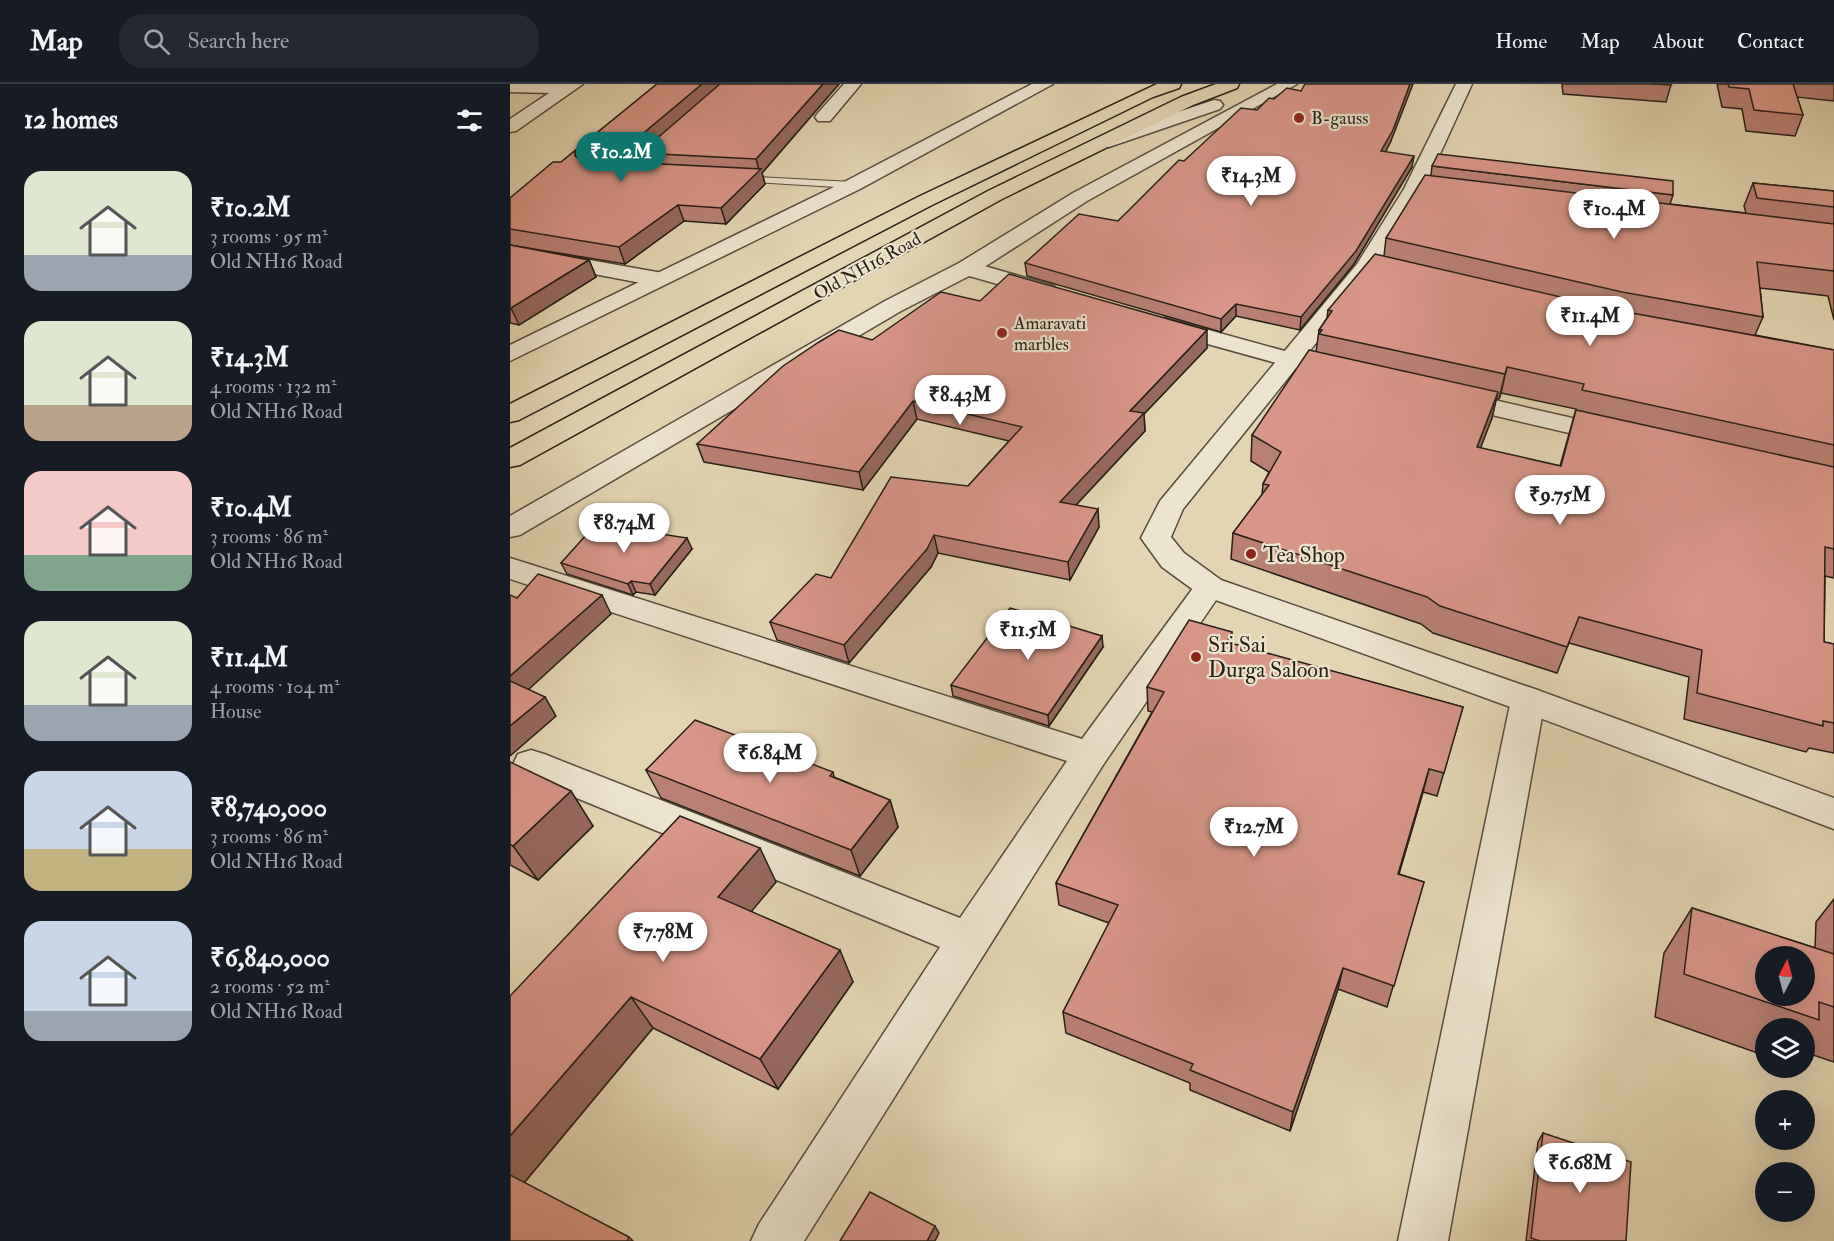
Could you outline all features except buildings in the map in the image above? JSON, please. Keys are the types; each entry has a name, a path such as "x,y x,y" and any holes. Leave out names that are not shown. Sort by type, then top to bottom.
{"main road":[{"name":"Old NH16 Road","path":"510,414 935,196 1138,97 1173,84"},
{"name":"Old NH16 Road","path":"510,459 995,195 1187,101 1231,84"}],"street":[{"path":"824,117 853,84"},
{"path":"510,354 657,279 853,185 1045,84"},
{"path":"1093,146 1272,84"},
{"path":"510,528 893,306 967,268 1080,197 1289,84"},
{"path":"1464,84 1425,191 1377,270 1290,362 1170,507 1156,538 1173,560 1210,587 1528,700 1834,814"},
{"path":"510,87 572,86"},
{"path":"510,127 572,86"},
{"path":"510,252 657,279"},
{"path":"967,268 1067,297"},
{"path":"1145,320 1290,362 1348,375"},
{"path":"1429,393 1637,440"},
{"path":"510,568 1090,755"},
{"path":"776,1241 968,940 1090,755 1210,587"},
{"path":"1424,1241 1528,700"},
{"path":"531,764 968,940"}],"lane":[{"path":"724,178 853,185"}],"place":[{"name":"B-gauss","path":"1299,118"},
{"name":"Amaravati marbles","path":"1002,333"},
{"name":"Tea Shop","path":"1251,554"},
{"name":"Sri Sai Durga Saloon","path":"1196,657"}]}
